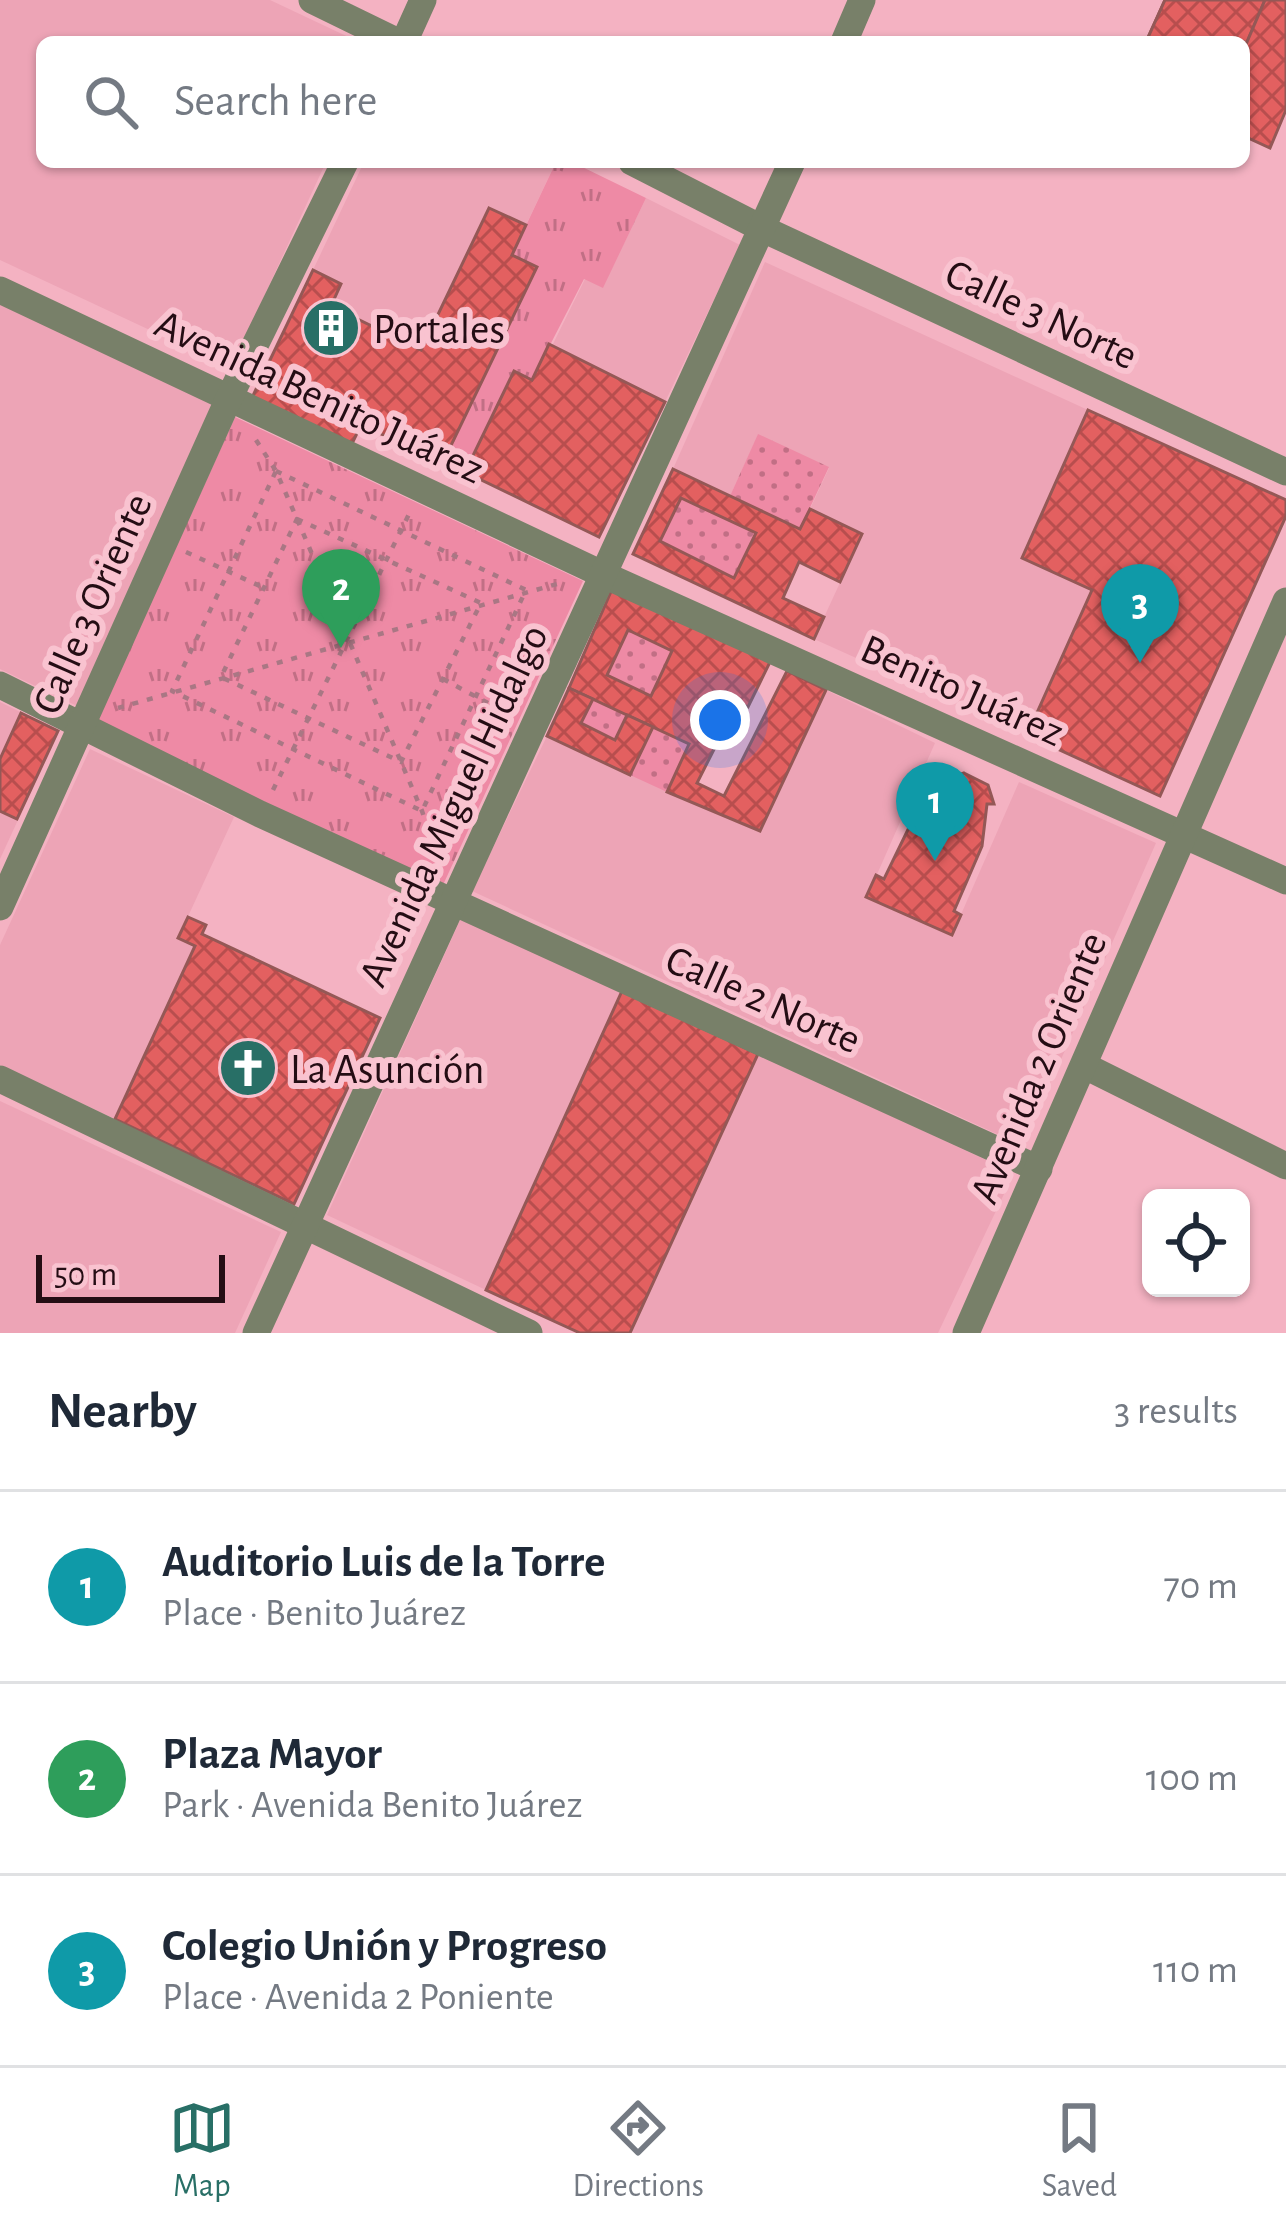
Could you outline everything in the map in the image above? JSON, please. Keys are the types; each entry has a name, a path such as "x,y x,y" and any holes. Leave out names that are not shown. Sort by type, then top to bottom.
{"street":[{"path":"312,0 388,36"},
{"path":"404,36 423,0"},
{"path":"847,36 862,0"},
{"name":"Calle 3 Oriente","path":"0,907 229,398 342,168"},
{"name":"Calle 3 Norte","path":"644,168 763,229 1286,472"},
{"name":"Avenida Miguel Hidalgo","path":"256,1333 789,168"},
{"name":"Avenida Benito Juárez","path":"0,290 604,575"},
{"name":"Benito Juárez","path":"604,575 1286,881"},
{"name":"Avenida 2 Oriente","path":"966,1333 1286,601"},
{"name":"Calle 2 Norte","path":"0,685 260,814 1040,1168"},
{"path":"1085,1066 1286,1166"},
{"path":"0,1079 529,1333"}],"path":[{"path":"252,435 276,471 297,519 422,811 453,903"},
{"path":"276,471 526,590"},
{"path":"172,691 276,471"},
{"path":"260,814 422,489"},
{"path":"297,519 482,603"},
{"path":"221,677 297,519"},
{"path":"164,542 264,588"},
{"path":"83,723 172,691 526,590 604,575"},
{"path":"422,811 526,590"},
{"path":"401,762 482,603"},
{"path":"221,677 401,762"},
{"path":"443,679 534,728"},
{"path":"172,691 422,811"}],"shaded area":[{"path":"0,0 270,0 346,36 36,36 36,168 323,168 231,368 0,260"},
{"path":"361,168 553,168 526,225 489,208 421,350 331,306 341,284 313,270"},
{"path":"646,198 740,245 665,402 552,346 585,279 603,287"},
{"path":"765,262 1088,410 1022,558 1092,590 1027,735 814,639 862,535 810,509 829,468 758,435 730,496 673,469"},
{"path":"0,302 214,400 77,706 0,669"},
{"path":"826,690 935,743 867,897 952,935 1019,782 1156,843 1023,1146 472,891 547,736 760,831"},
{"path":"0,702 59,731 0,859"},
{"path":"90,749 234,817 178,938 195,946 115,1119 0,1065 0,945"},
{"path":"461,918 622,991 486,1290 327,1215"},
{"path":"758,1054 1014,1173 938,1333 630,1333"},
{"path":"0,1101 281,1232 235,1333 0,1333"}],"green space":[{"path":"553,168 584,168 646,198 603,288 584,279 532,380 513,371 465,472 443,462 536,268 512,255"},
{"path":"235,417 583,581 443,885 96,724"},
{"path":"758,434 829,467 800,529 730,496"},
{"path":"681,498 756,533 734,578 660,541"},
{"path":"628,630 672,651 651,696 607,675"},
{"path":"593,699 627,715 615,740 581,723"},
{"path":"653,727 689,744 667,792 630,775"}],"building":[{"path":"1165,0 1205,0 1199,13 1242,31 1256,0 1265,0 1250,36 1149,36"},
{"path":"1165,0 1265,0 1250,36 1149,36"},
{"path":"1265,0 1286,0 1286,110 1270,148 1250,139 1250,36"},
{"name":"Portales","path":"489,208 526,225 512,255 537,267 443,462 361,425 348,452 249,404 313,270 341,284 331,306 421,350"},
{"path":"549,344 665,402 599,537 465,472 514,371 532,380"},
{"path":"1088,410 1286,500 1286,516 1160,796 1027,735 1092,590 1022,558"},
{"path":"673,469 800,529 810,509 862,534 840,582 799,562 783,598 824,617 814,639 633,554","holes":["681,498 756,533 734,578 660,541"]},
{"path":"613,587 770,662 748,707 738,702 697,783 724,796 787,671 826,690 760,831 667,792 689,744 569,688","holes":["628,630 672,651 651,696 607,675"]},
{"path":"569,688 593,699 581,723 615,740 627,715 653,727 630,775 547,736"},
{"path":"21,713 58,731 17,819 0,811 0,759"},
{"path":"964,773 988,785 994,804 987,804 982,846 954,911 961,915 952,935 866,897 876,875 884,879 916,813 948,786 947,779"},
{"name":"La Asunción","path":"188,917 206,925 202,934 380,1018 294,1204 115,1119 195,946 178,938"},
{"path":"622,991 758,1054 630,1333 580,1333 486,1290"}],"place":[{"name":"Portales","path":"331,328"},
{"name":"Plaza Mayor","path":"341,648"},
{"name":"Colegio Unión y Progreso","path":"1140,663"},
{"name":"Auditorio Luis de la Torre","path":"935,861"},
{"name":"La Asunción","path":"248,1068"}]}
